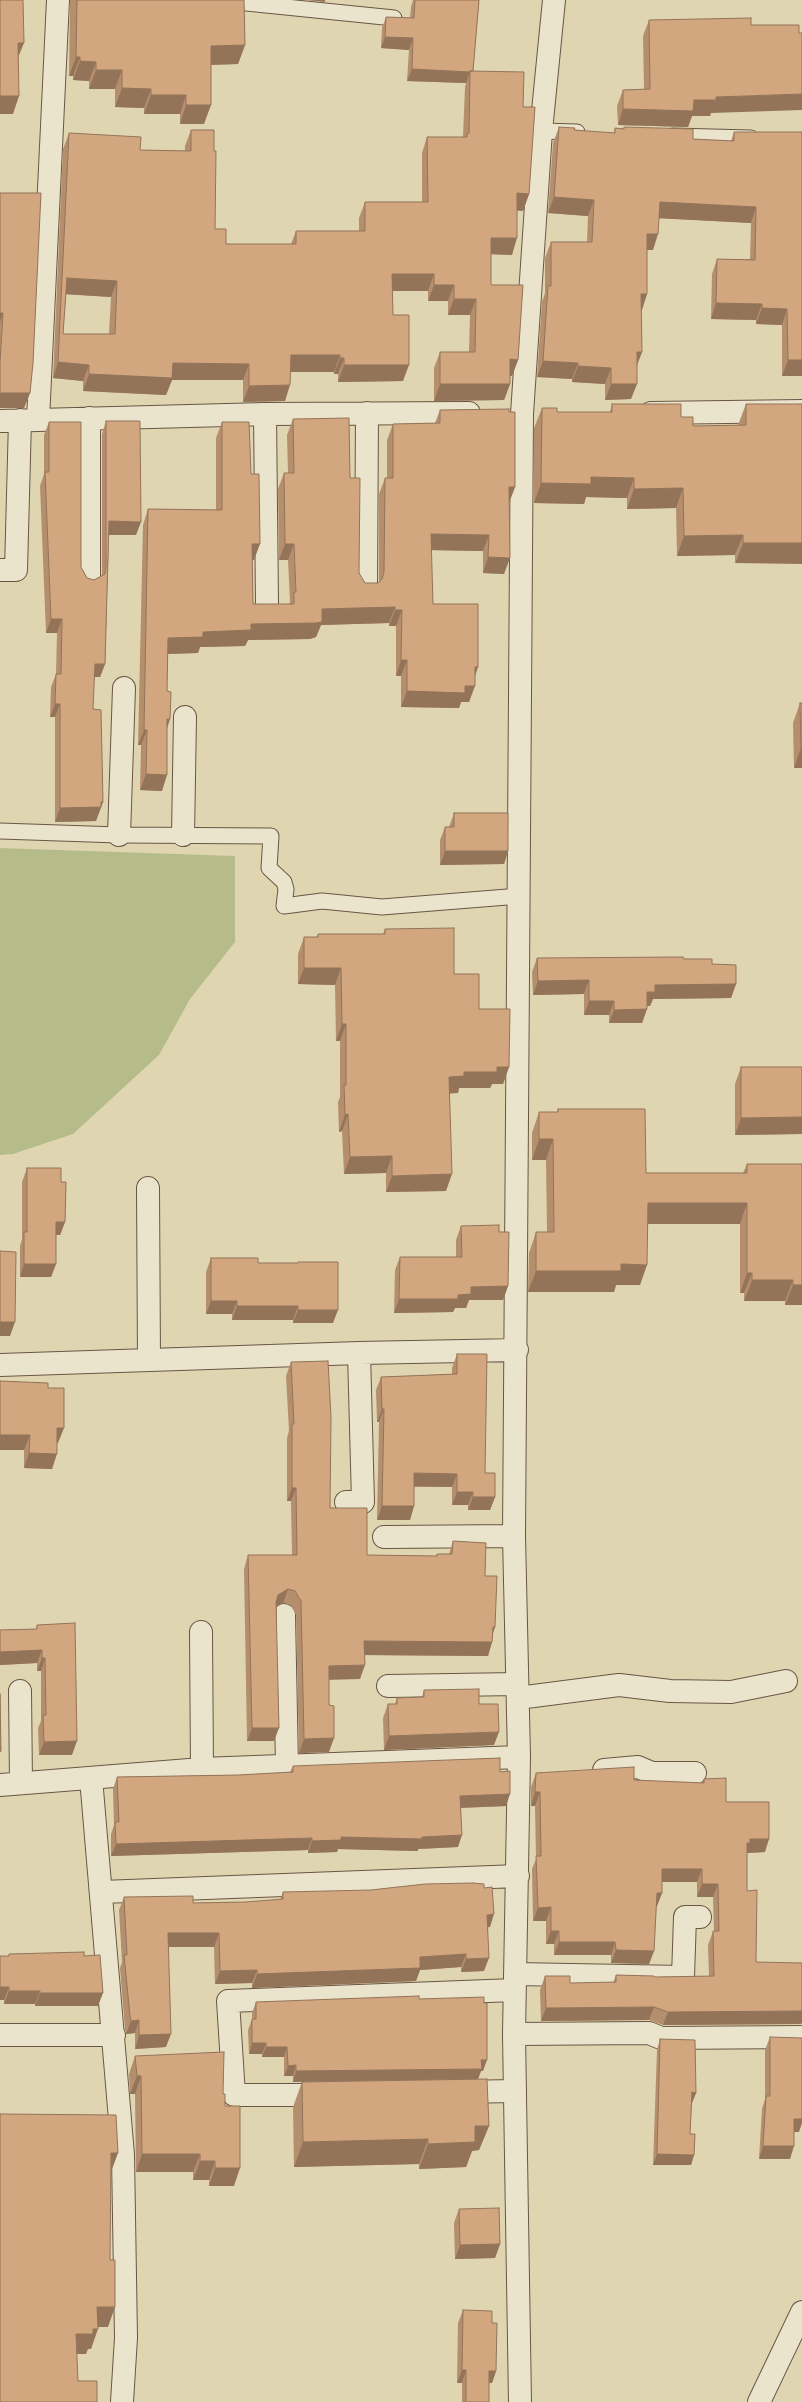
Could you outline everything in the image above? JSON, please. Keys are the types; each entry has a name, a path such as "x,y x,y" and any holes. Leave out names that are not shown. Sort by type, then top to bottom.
{"street":[{"path":"0,570 16,570 19,420 58,0"},
{"path":"520,2402 514,2034 519,1766 514,1536 517,1350 522,414 541,131 554,0"},
{"path":"634,413 802,411"},
{"path":"366,588 367,413"},
{"path":"19,420 265,414 546,413"},
{"path":"265,414 267,604"},
{"path":"89,418 89,581"},
{"path":"119,835 124,688"},
{"path":"183,835 185,717"},
{"path":"148,1188 148,1360"},
{"path":"0,1364 359,1353 517,1350"},
{"path":"346,1502 363,1502 359,1353"},
{"path":"384,1537 514,1536"},
{"path":"284,1615 287,1766"},
{"path":"201,1632 202,1769"},
{"path":"388,1686 518,1691 620,1685 670,1692 731,1692 786,1681"},
{"path":"20,1691 10,1784 202,1769 287,1766 519,1766 543,1774"},
{"path":"582,1771 638,1767 652,1773 694,1773"},
{"path":"91,1778 102,1892 123,2155 126,2338 122,2402"},
{"path":"102,1892 518,1876"},
{"path":"348,2094 234,2095 228,2001 515,1982 682,1977 685,1917 700,1917"},
{"path":"514,2034 649,2033 661,2038 802,2037"},
{"path":"1,2035 114,2036"},
{"path":"115,2062 137,2061"},
{"path":"436,2092 515,2091"},
{"path":"759,2402 802,2312"}],"lane":[{"path":"217,0 394,18"},
{"path":"541,131 588,132"},
{"path":"660,135 762,139"},
{"path":"0,831 119,835 271,836 269,868 284,882 286,889 284,906 322,901 382,906 520,896"}],"green space":[{"path":"0,848 235,856 235,942 190,999 159,1055 73,1134 13,1154 0,1155"}],"building":[{"path":"0,0 23,0 24,43 18,43 19,96 0,96"},
{"path":"77,0 244,0 245,45 211,46 211,105 186,105 186,95 151,95 151,89 122,88 122,70 96,70 96,62 80,61 80,57 76,57"},
{"path":"415,0 479,0 473,71 412,69 413,38 385,37 386,17 414,18"},
{"path":"751,18 751,25 799,25 799,33 802,33 802,94 716,97 716,100 694,100 693,111 623,109 623,90 650,89 649,20"},
{"path":"470,71 524,72 523,107 535,107 529,194 517,193 517,238 491,238 491,285 523,285 518,360 510,359 510,384 440,384 440,352 475,352 476,299 454,299 454,285 434,285 434,274 392,274 393,315 409,315 409,365 344,365 344,358 340,358 340,355 291,355 290,385 249,386 249,364 173,363 172,378 89,374 89,365 58,362 69,133 141,137 140,150 191,151 191,130 214,130 214,151 216,151 215,229 226,229 226,244 296,244 296,231 365,231 365,202 428,202 427,137 467,137 467,133 469,133","holes":["67,278 117,281 115,334 63,334"]},
{"path":"559,127 575,128 574,130 615,133 615,128 624,129 624,127 693,129 693,139 734,141 734,132 802,132 802,360 788,360 787,309 762,308 762,304 716,303 717,259 755,260 756,207 660,202 658,234 647,234 647,294 641,294 642,352 637,352 637,384 611,384 611,368 578,366 578,363 543,361 548,286 551,286 551,242 592,242 594,200 554,197"},
{"path":"0,193 41,193 33,363 30,393 0,393 3,313 0,313"},
{"path":"612,404 681,404 681,417 693,417 693,426 746,425 746,404 802,404 802,543 743,543 743,535 684,536 683,488 634,489 634,478 591,477 591,484 541,483 542,408 557,408 557,412 612,412"},
{"path":"509,409 509,412 515,412 515,487 509,487 510,558 488,557 489,535 431,534 433,604 478,604 478,667 475,667 475,686 465,686 465,693 407,691 407,660 401,660 402,610 395,610 395,607 322,609 322,622 251,624 251,630 203,632 203,637 168,638 167,691 171,692 170,719 167,719 167,775 146,774 147,730 144,730 148,509 222,510 222,422 249,422 251,474 259,474 260,544 252,544 253,604 294,604 294,592 296,592 294,544 285,544 284,473 294,473 293,419 349,418 350,478 360,478 359,573 365,583 378,583 382,579 384,572 385,478 393,478 393,424 440,423 440,410"},
{"path":"106,421 140,421 141,522 109,521 105,664 95,664 93,709 101,710 103,802 101,802 101,807 60,808 60,704 55,704 56,674 61,674 62,619 51,619 45,472 49,472 49,422 81,422 81,567 87,578 94,580 105,574 106,567"},
{"path":"800,703 802,703 802,748 801,748"},
{"path":"454,813 508,813 508,851 445,851 445,827 454,827"},
{"path":"454,928 454,974 479,974 479,1009 510,1009 509,1067 497,1067 497,1072 464,1072 464,1076 449,1077 452,1174 392,1176 392,1156 350,1157 348,1114 345,1115 344,1085 346,1085 346,1024 342,1024 341,968 304,968 304,937 318,937 318,934 385,934 385,929"},
{"path":"683,957 684,959 712,959 712,964 736,965 736,984 655,985 655,992 647,992 647,1009 614,1010 614,1001 589,1001 589,980 538,981 537,958"},
{"path":"741,1067 802,1067 802,1117 741,1118"},
{"path":"558,1109 645,1109 646,1173 747,1173 747,1164 802,1164 802,1285 793,1285 793,1280 752,1280 752,1273 747,1273 747,1203 648,1203 647,1265 621,1264 621,1271 536,1271 536,1232 554,1232 553,1139 539,1139 539,1112 558,1112"},
{"path":"27,1168 61,1168 61,1182 66,1182 65,1222 56,1222 56,1264 24,1264 24,1232 27,1232"},
{"path":"499,1225 499,1232 509,1232 508,1286 471,1287 471,1294 458,1295 458,1299 399,1299 400,1257 462,1257 461,1226"},
{"path":"0,1251 16,1252 15,1322 0,1322"},
{"path":"211,1258 258,1258 258,1263 338,1262 338,1310 298,1310 298,1306 237,1306 237,1301 211,1301"},
{"path":"457,1354 487,1354 485,1473 495,1473 495,1497 473,1497 473,1492 457,1492 457,1474 414,1473 414,1506 382,1506 384,1409 382,1409 381,1377 457,1374"},
{"path":"328,1361 331,1417 330,1508 367,1508 367,1555 437,1556 437,1554 452,1554 453,1541 486,1543 485,1576 497,1576 495,1627 493,1627 492,1642 364,1641 365,1665 329,1666 329,1705 334,1706 334,1738 304,1739 301,1601 295,1591 288,1589 278,1595 276,1602 279,1728 252,1728 248,1555 297,1555 296,1488 292,1488 292,1424 294,1424 291,1362"},
{"path":"0,1381 48,1383 48,1388 64,1388 64,1428 57,1428 57,1454 29,1453 30,1435 0,1435"},
{"path":"75,1623 77,1741 44,1742 43,1715 46,1715 45,1658 42,1658 42,1650 0,1652 0,1630 37,1629 37,1625"},
{"path":"479,1689 479,1704 498,1704 499,1732 389,1736 388,1704 397,1704 397,1698 424,1697 424,1690"},
{"path":"0,1694 1,1751 0,1752"},
{"path":"500,1758 500,1772 510,1771 510,1794 460,1796 462,1835 422,1837 422,1839 341,1837 341,1840 312,1841 312,1838 116,1844 115,1822 119,1822 117,1777 238,1775 293,1772 293,1766"},
{"path":"634,1767 634,1780 704,1783 704,1779 726,1778 726,1802 769,1802 769,1839 750,1839 750,1843 747,1843 747,1891 757,1890 756,1962 802,1963 802,2011 668,2012 654,2007 546,2008 545,1976 570,1976 570,1983 616,1982 616,1975 654,1977 714,1976 713,1931 719,1931 718,1884 702,1884 702,1869 662,1869 662,1893 657,1893 654,1951 616,1950 615,1942 559,1942 559,1931 551,1931 551,1907 538,1908 536,1856 541,1856 540,1792 535,1792 536,1773"},
{"path":"425,1884 484,1884 484,1888 492,1887 494,1914 487,1915 489,1958 466,1959 466,1954 420,1957 420,1968 257,1974 257,1970 220,1971 219,1933 168,1933 171,2034 139,2035 139,2020 131,2021 124,1955 127,1955 124,1897 193,1896 193,1903 246,1902 283,1899 283,1892 371,1890"},
{"path":"84,1952 84,1956 100,1955 103,1993 40,1993 40,1991 9,1991 9,1987 0,1987 0,1956 9,1956 9,1954"},
{"path":"419,1996 419,1999 484,1997 484,2003 487,2003 487,2060 481,2060 482,2069 296,2071 296,2065 288,2066 287,2047 266,2047 266,2043 252,2043 252,2019 256,2019 256,2002"},
{"path":"770,2037 802,2038 802,2119 794,2119 794,2146 763,2146 766,2096 770,2096"},
{"path":"660,2039 695,2040 696,2093 692,2092 690,2134 695,2134 694,2155 657,2154"},
{"path":"224,2052 223,2094 225,2094 225,2106 240,2106 240,2168 215,2168 215,2161 200,2161 200,2154 142,2154 141,2076 137,2076 135,2056"},
{"path":"487,2079 489,2126 475,2126 475,2142 428,2144 428,2139 303,2142 302,2082"},
{"path":"0,2114 116,2115 118,2153 111,2153 110,2260 115,2260 115,2307 97,2307 98,2329 93,2329 93,2334 76,2334 78,2381 97,2381 97,2402 0,2402"},
{"path":"499,2208 500,2244 460,2245 459,2209"},
{"path":"463,2310 492,2311 492,2323 497,2323 496,2371 489,2371 489,2402 466,2402 466,2370 462,2370"}]}
